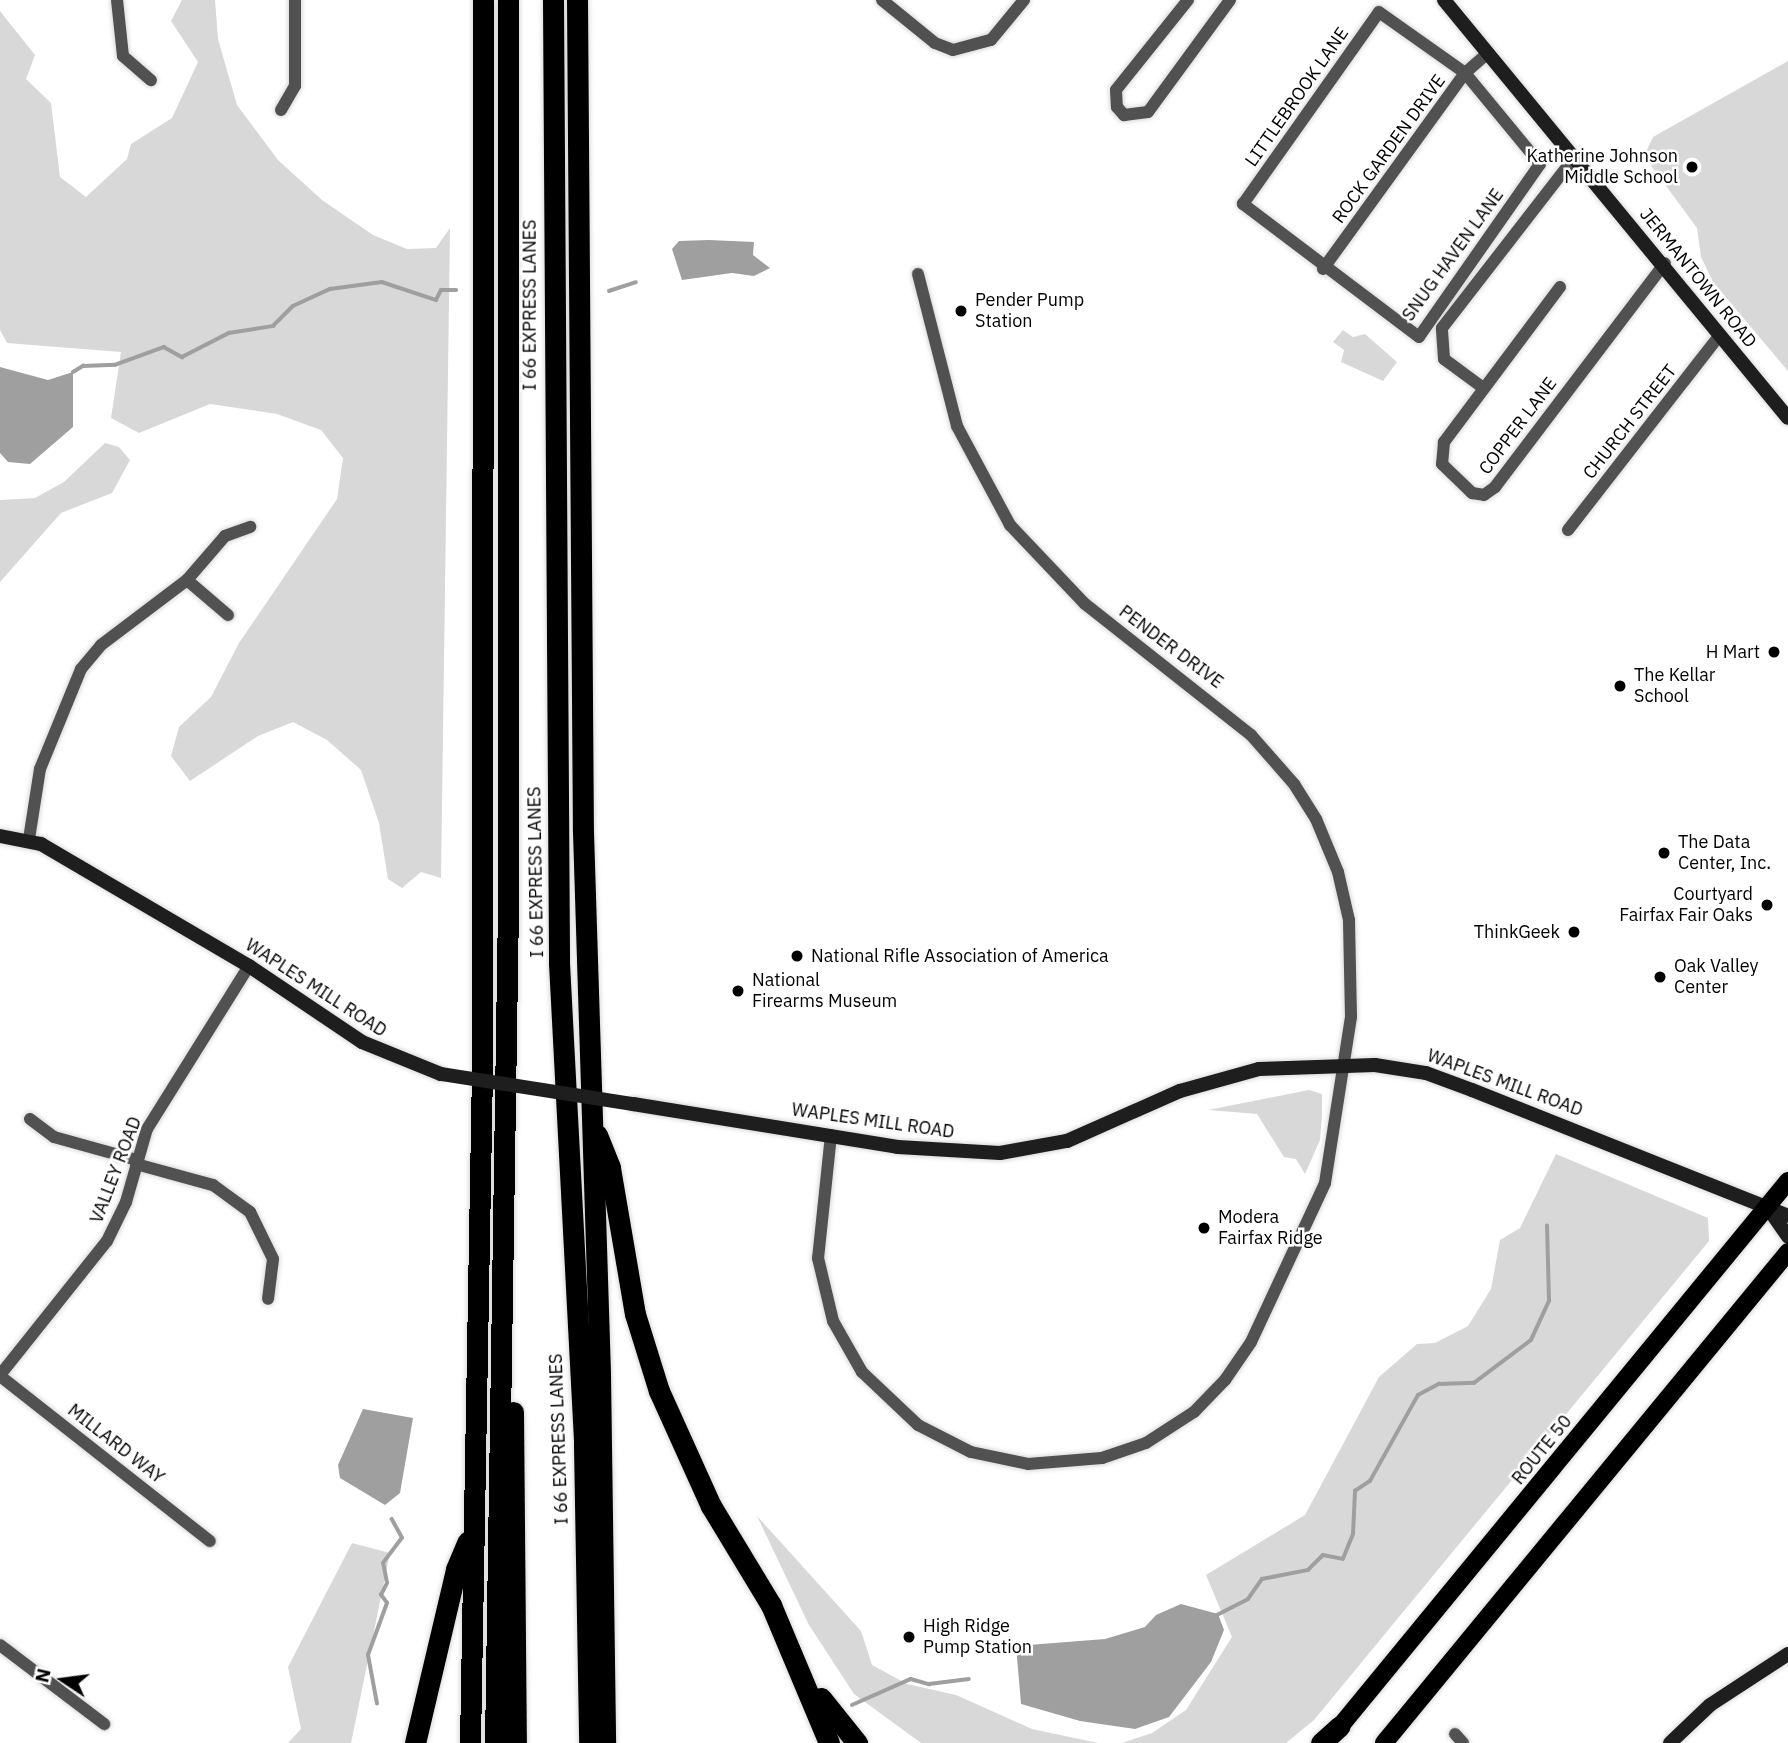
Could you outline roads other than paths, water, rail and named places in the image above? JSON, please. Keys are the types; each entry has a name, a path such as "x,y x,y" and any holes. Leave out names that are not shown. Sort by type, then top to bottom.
{"highway":[{"path":"470,1743 482,1072 482,0"},
{"name":"I 66 EXPRESS LANES","path":"495,1743 508,919 508,0"},
{"name":"I 66 EXPRESS LANES","path":"553,0 559,963 584,1445 589,1743"},
{"path":"577,0 590,1117 603,1471 605,1743"},
{"path":"590,1117 610,1168 620,1250 659,1391 711,1506 771,1605 813,1686 857,1743"},
{"path":"501,1243 513,1320 516,1743"},
{"path":"415,1743 456,1569 473,1529"},
{"path":"771,1605 829,1743"},
{"path":"1323,1743 1340,1726"}],"main road":[{"name":"JERMANTOWN ROAD","path":"1444,0 1573,159 1665,263 1788,418"},
{"name":"WAPLES MILL ROAD","path":"0,836 29,839 249,966 362,1042 441,1074 943,1152 1031,1150 1082,1136 1212,1080 1290,1065 1345,1062 1426,1073 1788,1216"},
{"name":"ROUTE 50","path":"1340,1726 1788,1181"},
{"path":"1767,1206 1788,1237"},
{"path":"1384,1743 1788,1252"},
{"path":"1670,1743 1710,1705 1788,1654"}],"street":[{"path":"117,0 123,55 151,80"},
{"path":"281,110 295,86 295,0"},
{"path":"882,0 935,43 953,50 991,40 1024,0"},
{"path":"1188,0 1116,90 1117,107 1124,115 1148,112 1230,0"},
{"name":"LITTLEBROOK LANE","path":"1323,269 1242,204 1379,12 1465,73"},
{"name":"ROCK GARDEN DRIVE","path":"1323,269 1465,73 1488,53"},
{"name":"SNUG HAVEN LANE","path":"1323,269 1419,337 1540,164 1465,73"},
{"path":"1482,387 1444,359 1442,328 1542,192 1573,159"},
{"name":"COPPER LANE","path":"1560,287 1482,387 1444,442 1442,464 1452,477 1484,495 1665,263"},
{"name":"PENDER DRIVE","path":"831,1135 818,1258 834,1321 862,1372 906,1417 959,1448 1014,1463 1078,1462 1124,1451 1169,1430 1209,1398 1239,1362 1325,1183 1345,1062 1353,975 1349,920 1338,872 1316,819 1294,784 1251,735 1085,604 1010,525 957,426 918,274"},
{"name":"CHURCH STREET","path":"1567,530 1720,335"},
{"path":"29,839 40,769 81,669 102,645 187,580 226,536 250,527"},
{"path":"187,580 228,615"},
{"name":"VALLEY ROAD","path":"0,1375 107,1241 127,1202 137,1162 164,1100 249,966"},
{"path":"30,1119 54,1137 213,1185 250,1212 273,1259 268,1299"},
{"name":"MILLARD WAY","path":"0,1375 210,1541"},
{"path":"0,1645 104,1724"}],"waterway":[{"path":"73,372 83,366 115,365 164,347 182,357 229,333 273,326 293,306 330,289 382,282 436,300 441,290 456,290"},
{"path":"609,291 636,282"},
{"path":"1215,1616 1248,1599 1262,1579 1308,1570 1323,1555 1343,1559 1353,1534 1355,1491 1370,1481 1418,1395 1439,1384 1474,1383 1531,1340 1549,1301 1547,1226"},
{"path":"377,1704 368,1655 387,1603 381,1595 387,1583 383,1563 402,1538 392,1520"},
{"path":"852,1705 911,1679 929,1684 969,1679"}],"place":[{"name":"Katherine Johnson Middle School","path":"1692,167"},
{"name":"Pender Pump Station","path":"961,311"},
{"name":"H Mart","path":"1774,652"},
{"name":"The Kellar School","path":"1620,686"},
{"name":"The Data Center, Inc.","path":"1664,853"},
{"name":"Courtyard Fairfax Fair Oaks","path":"1767,905"},
{"name":"ThinkGeek","path":"1574,932"},
{"name":"National Rifle Association of America","path":"797,956"},
{"name":"Oak Valley Center","path":"1660,977"},
{"name":"National Firearms Museum","path":"738,991"},
{"name":"Modera Fairfax Ridge","path":"1204,1228"},
{"name":"High Ridge Pump Station","path":"909,1637"}]}
